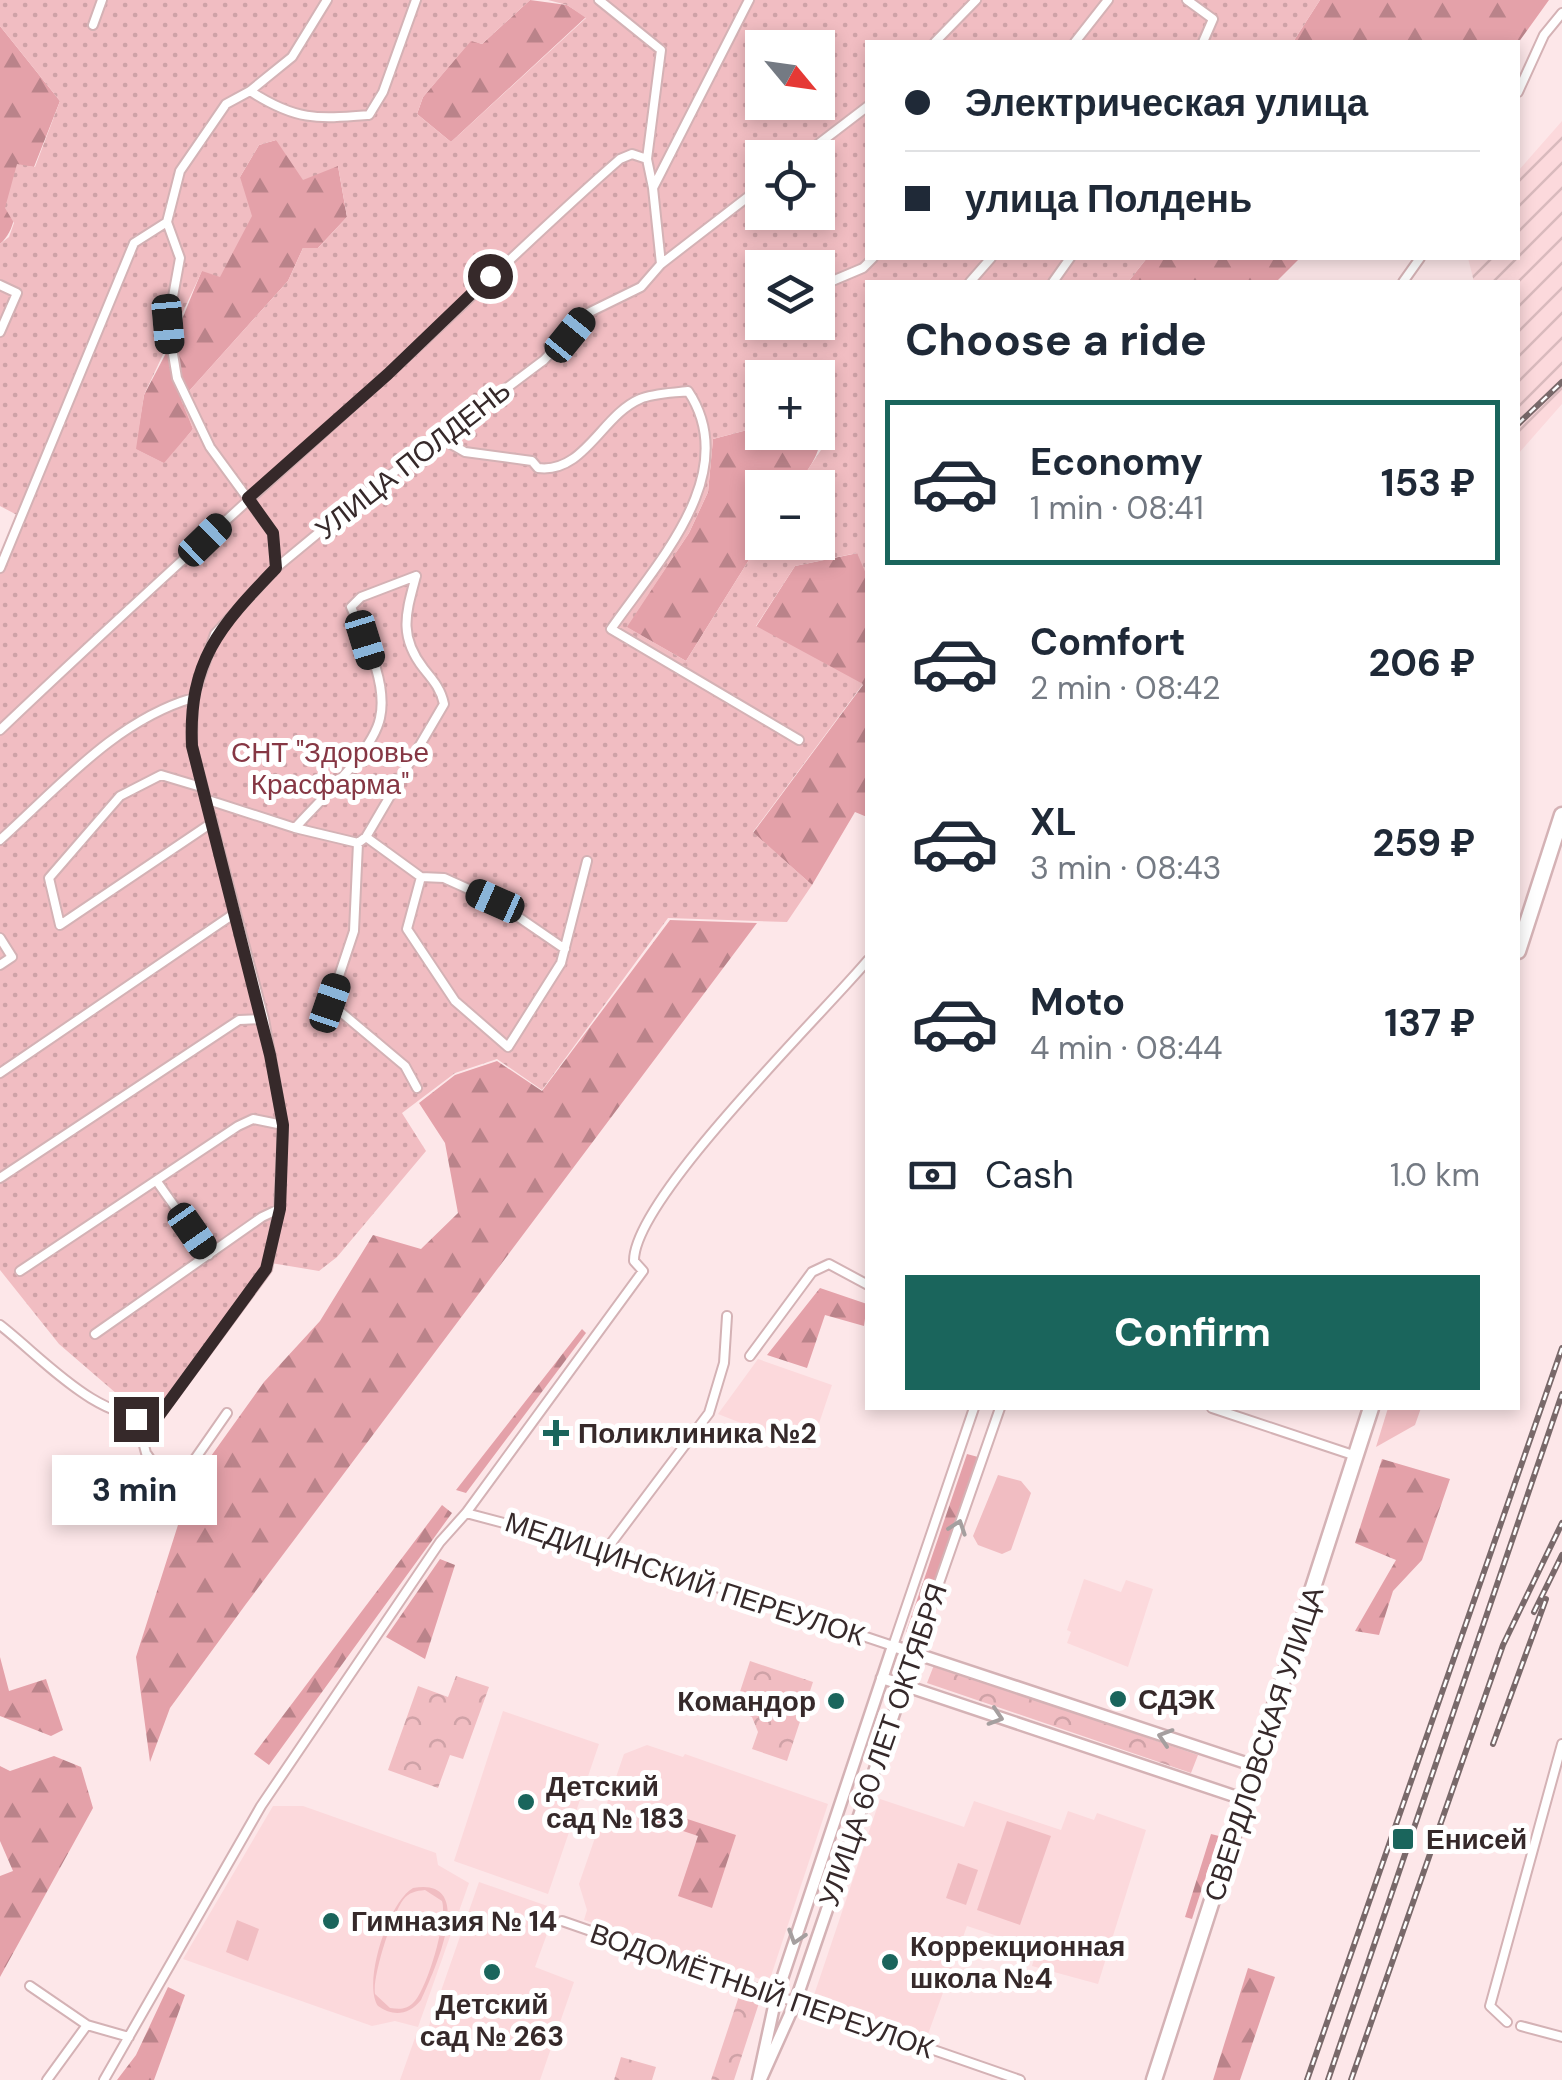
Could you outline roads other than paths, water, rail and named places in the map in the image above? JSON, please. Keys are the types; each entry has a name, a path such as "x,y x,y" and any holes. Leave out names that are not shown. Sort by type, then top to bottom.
{"highway":[{"path":"1520,945 1562,814"},
{"name":"СВЕРДЛОВСКАЯ УЛИЦА","path":"1154,2080 1370,1410"}],"main road":[{"name":"МЕДИЦИНСКИЙ ПЕРЕУЛОК","path":"893,1646 1258,1767"},
{"name":"УЛИЦА 60 ЛЕТ ОКТЯБРЯ","path":"759,2080 776,1997 893,1646"},
{"name":"УЛИЦА 60 ЛЕТ ОКТЯБРЯ","path":"759,2080 795,2004 915,1652"},
{"name":"МЕДИЦИНСКИЙ ПЕРЕУЛОК","path":"882,1678 1246,1800"}],"street":[{"path":"93,25 102,0"},
{"path":"276,568 273,533 210,447 177,378 168,324 180,258 167,222 180,171 226,104 250,92 292,57 327,0"},
{"path":"250,92 290,114 313,119 369,115 383,92 416,0"},
{"path":"599,0 660,50 647,159 661,264"},
{"path":"653,188 749,0"},
{"path":"936,40 976,0"},
{"path":"1077,40 1108,0"},
{"path":"1188,0 1213,20 1204,40"},
{"path":"1520,88 1544,35 1562,13"},
{"path":"824,140 865,108"},
{"path":"0,730 620,159 632,154 647,159"},
{"name":"УЛИЦА ПОЛДЕНЬ","path":"136,1419 158,1417 233,1318 266,1269 280,1209 283,1125 264,1019 192,746 192,698 215,634 276,568 437,436 544,360 588,313 641,287 661,264 745,199"},
{"path":"0,568 134,243 167,222"},
{"path":"835,280 863,268 871,260"},
{"path":"972,280 989,260"},
{"path":"0,286 17,293 0,332"},
{"path":"437,436 465,452 532,462 538,468 554,470 580,455 608,423 640,399 688,391 704,416 696,502 611,629 798,740"},
{"path":"295,828 354,762 380,720 380,688 351,607 361,596 416,576 403,622 410,652 442,690 444,704 362,840 354,931 330,1003 405,1066 418,1088"},
{"path":"0,840 73,770 162,706 192,698"},
{"path":"201,787 161,776 120,796 49,878 60,925 212,822"},
{"path":"205,799 295,828 362,840 421,877 444,878 495,901 565,949"},
{"path":"421,877 407,929 455,1002 508,1047 561,963 587,861"},
{"path":"0,1073 235,913"},
{"path":"0,938 12,957 0,965"},
{"path":"466,1513 644,1270 634,1261 636,1237 722,1120 865,963"},
{"path":"0,1178 240,1020 264,1019"},
{"path":"20,1271 158,1183 238,1126 264,1119 283,1125"},
{"path":"158,1183 210,1255"},
{"path":"96,1334 262,1217 280,1209"},
{"path":"750,1356 812,1272 829,1264 865,1283"},
{"path":"606,1550 709,1413 724,1363 727,1316"},
{"path":"0,1326 66,1380 136,1419 146,1453 168,1485 181,1479 226,1413"},
{"name":"УЛИЦА 60 ЛЕТ ОКТЯБРЯ","path":"893,1646 973,1410"},
{"name":"УЛИЦА 60 ЛЕТ ОКТЯБРЯ","path":"915,1652 999,1410"},
{"path":"1218,1410 1356,1456"},
{"path":"961,1444 984,1451"},
{"name":"МЕДИЦИНСКИЙ ПЕРЕУЛОК","path":"104,2080 261,1806 440,1542 466,1513 606,1550 893,1646"},
{"path":"1507,2022 1490,2006 1562,1744"},
{"name":"ВОДОМЁТНЫЙ ПЕРЕУЛОК","path":"562,1920 1020,2080"},
{"path":"30,1986 88,2026 129,2037"},
{"path":"47,2080 88,2026"},
{"path":"1521,2026 1562,2037"}],"railway":[{"path":"1520,422 1562,382"},
{"path":"1307,2080 1562,1348"},
{"path":"1328,2080 1562,1394"},
{"path":"1351,2080 1503,1645 1562,1523"},
{"path":"1534,1612 1562,1555"},
{"path":"1493,1744 1546,1599"}],"place":[{"name":"Поликлиника №2","path":"556,1433"},
{"name":"СДЭК","path":"1118,1699"},
{"name":"Командор","path":"836,1701"},
{"name":"Детский сад № 183","path":"526,1802"},
{"name":"Енисей","path":"1403,1839"},
{"name":"Гимназия № 14","path":"331,1921"},
{"name":"Коррекционная школа №4","path":"890,1962"},
{"name":"Детский сад № 263","path":"492,1972"}],"park label":[{"name":"СНТ \"Здоровье Красфарма\"","path":"330,768"}]}
